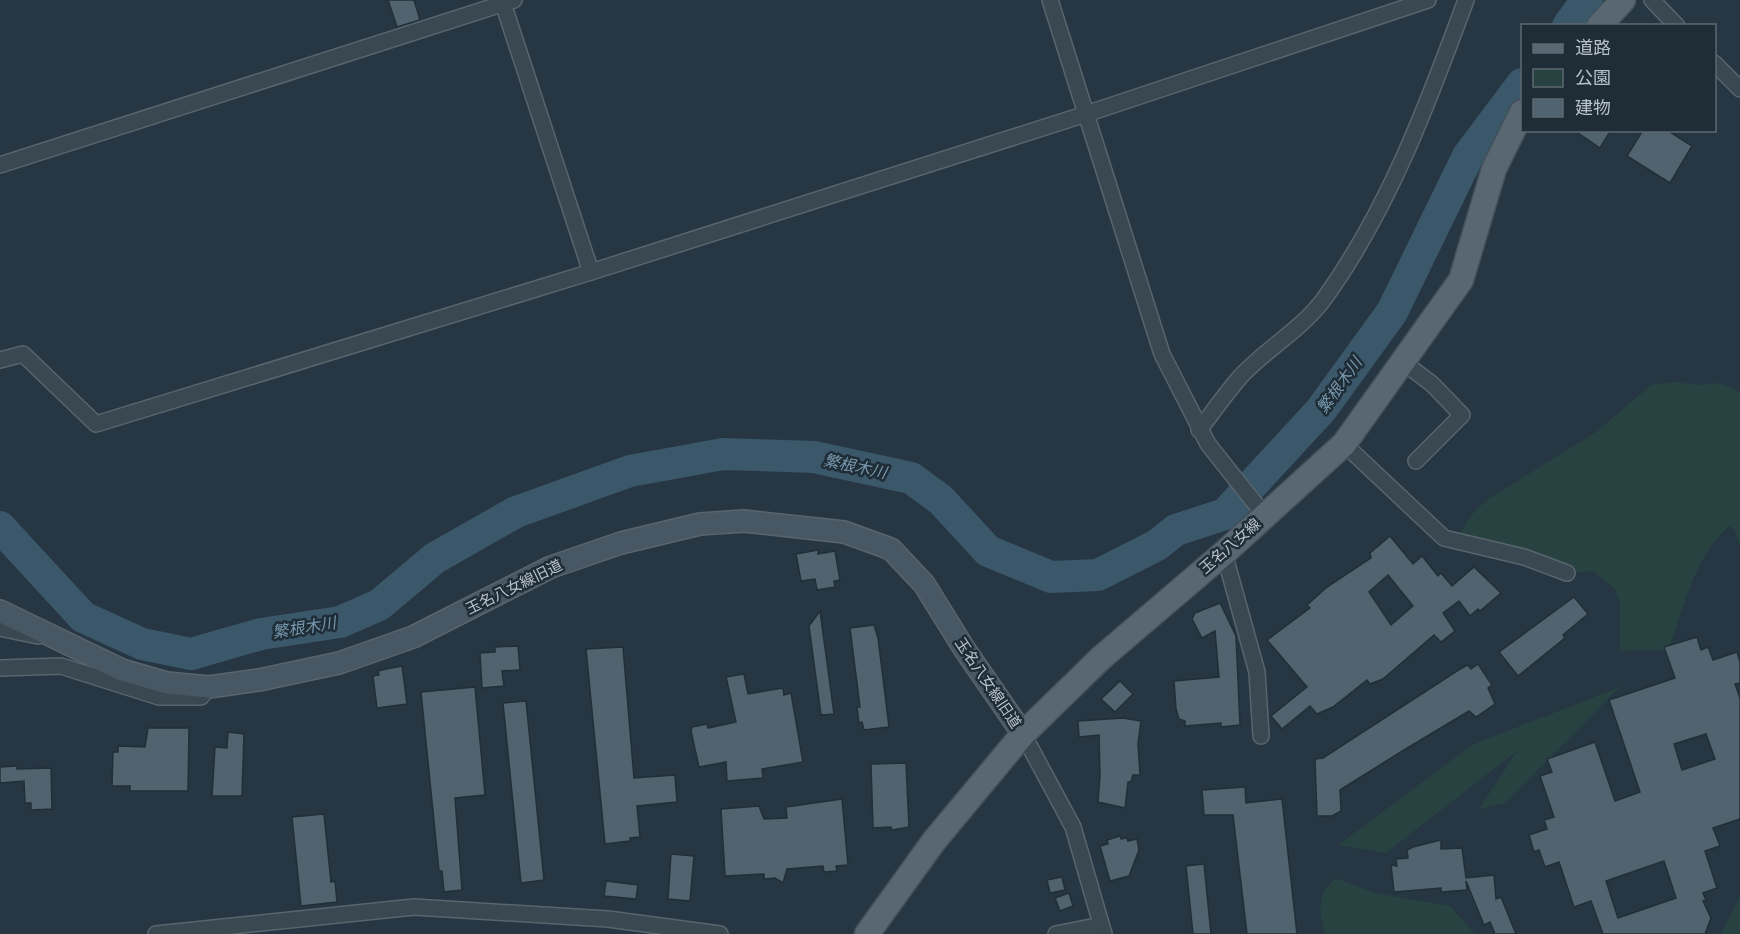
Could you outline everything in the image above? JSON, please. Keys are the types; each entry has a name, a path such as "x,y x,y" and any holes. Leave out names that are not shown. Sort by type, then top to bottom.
{"main road":[{"path":"1601,24 1623,0"},
{"name":"玉名八女線","path":"867,934 934,841 1023,734 1101,658 1224,553 1260,509 1344,444 1461,280 1494,169 1521,114"}],"street":[{"path":"1050,0 1162,354 1199,430 1260,509"},
{"path":"0,360 23,354 96,424 591,272 1086,114 1428,0"},
{"path":"1199,430 1242,375 1296,330 1323,301 1367,235 1431,94 1466,0"},
{"path":"1652,0 1675,24"},
{"path":"0,165 506,1 591,272"},
{"path":"1716,65 1740,89"},
{"path":"1403,362 1432,384 1462,415 1416,461"},
{"path":"1344,444 1444,538 1524,557 1568,573"},
{"name":"玉名八女線旧道","path":"0,611 122,670 167,683 209,687 259,680 339,663 412,637 551,567 621,543 700,524 744,521 844,532 891,549 924,584 964,650 1023,734"},
{"path":"1224,553 1257,672 1261,736"},
{"path":"0,628 61,641"},
{"path":"0,668 61,666 159,697 201,697 209,687"},
{"path":"1023,734 1073,827 1102,929 1056,934"},
{"path":"156,934 414,907 608,927 720,934"}],"green space":[{"path":"1674,382 1698,385 1719,383 1740,392 1740,545 1734,529 1729,526 1707,553 1685,600 1669,650 1620,651 1620,605 1615,589 1593,571 1567,573 1458,540 1471,516 1490,498 1596,432 1651,385"},
{"path":"1620,687 1505,803 1479,809 1517,751 1386,853 1338,845 1472,745"},
{"path":"1335,878 1375,893 1450,906 1475,934 1325,934 1321,918 1322,898"},
{"path":"1740,897 1740,934 1721,934"}],"building":[{"path":"388,0 414,0 420,20 397,27"},
{"path":"1577,132 1610,132 1600,148"},
{"path":"1642,132 1670,132 1692,146 1670,183 1627,156"},
{"path":"1390,536 1413,564 1422,556 1438,576 1441,573 1452,586 1474,567 1501,593 1480,611 1478,609 1470,616 1459,601 1443,613 1455,631 1441,642 1434,635 1383,679 1370,684 1367,680 1333,707 1317,714 1310,706 1282,729 1271,716 1307,687 1267,640 1310,608 1307,605 1327,587 1371,558 1370,553","holes":["1388,575 1413,606 1391,625 1369,592"]},
{"path":"818,550 818,554 835,551 840,580 834,581 835,587 817,590 815,579 801,581 796,554"},
{"path":"1574,597 1588,614 1563,635 1565,638 1518,676 1499,652"},
{"path":"1220,603 1236,636 1240,725 1221,727 1221,723 1185,726 1185,721 1179,719 1176,709 1174,681 1219,677 1215,631 1202,638 1192,619 1195,613"},
{"path":"820,611 834,714 821,715 809,626"},
{"path":"874,625 878,638 889,727 864,730 862,722 859,723 857,707 860,707 850,628"},
{"path":"1697,637 1701,650 1708,647 1713,660 1737,652 1740,662 1740,683 1735,684 1740,698 1740,819 1713,828 1720,846 1705,851 1717,888 1703,893 1706,900 1703,901 1711,918 1705,934 1603,934 1591,901 1574,907 1559,862 1545,867 1539,850 1534,852 1529,835 1547,829 1544,820 1554,817 1540,776 1552,772 1547,759 1595,742 1615,801 1640,792 1609,700 1675,678 1664,647","holes":["1706,734 1715,759 1682,770 1674,744","1664,861 1676,898 1618,918 1606,881"]},
{"path":"518,646 520,670 502,671 504,686 482,688 480,653 495,652 495,647"},
{"path":"623,647 634,778 675,775 677,802 637,806 640,837 630,838 630,841 605,844 586,649"},
{"path":"1478,664 1492,685 1488,688 1495,704 1476,717 1469,711 1340,790 1341,811 1332,816 1317,816 1315,759 1323,758 1460,669 1468,665 1471,669"},
{"path":"402,666 407,704 377,708 373,676 379,675 378,671"},
{"path":"744,674 748,694 783,688 784,695 791,693 803,762 762,769 763,778 727,781 726,762 699,767 691,731 692,727 707,724 708,728 736,722 726,677"},
{"path":"1120,681 1133,694 1115,712 1101,699"},
{"path":"475,687 485,795 455,798 462,890 444,892 442,871 439,871 421,692"},
{"path":"526,701 544,880 521,883 503,703"},
{"path":"1123,718 1141,721 1138,744 1140,775 1133,775 1131,782 1128,782 1125,808 1098,802 1099,735 1079,737 1078,721"},
{"path":"148,728 189,728 188,791 130,791 130,786 112,786 113,752 118,752 118,746 145,747"},
{"path":"228,732 244,734 242,796 212,796 215,747 227,748"},
{"path":"906,763 909,827 892,830 891,827 873,828 871,764"},
{"path":"17,766 17,769 51,768 52,809 31,810 31,803 25,803 24,781 0,783 0,767"},
{"path":"1245,787 1246,803 1282,799 1297,934 1247,934 1233,815 1204,815 1202,790"},
{"path":"842,799 848,865 836,866 837,871 824,872 823,866 787,869 783,883 775,878 764,879 764,874 725,876 721,809 759,806 764,819 787,818 786,807"},
{"path":"324,814 331,882 335,881 337,902 301,906 292,817"},
{"path":"1120,836 1121,839 1127,838 1128,841 1137,839 1139,850 1129,876 1110,881 1100,846 1108,844 1107,840"},
{"path":"1441,840 1441,849 1462,848 1466,878 1494,875 1496,899 1501,897 1516,934 1495,934 1490,922 1484,925 1466,881 1467,890 1441,892 1441,888 1394,892 1391,865 1397,866 1396,859 1408,858 1407,850 1413,847"},
{"path":"671,854 694,856 690,901 668,899"},
{"path":"1204,864 1211,934 1193,934 1186,866"},
{"path":"1062,877 1065,890 1050,893 1047,880"},
{"path":"606,881 638,885 636,899 604,896"},
{"path":"1069,893 1073,906 1060,911 1055,898"}],"waterway":[{"name":"繁根木川","path":"1569,24 1587,0"},
{"name":"繁根木川","path":"0,527 83,617 142,644 191,654 261,634 340,622 379,605 435,558 516,512 630,471 723,454 814,457 911,478 941,500 988,551 1051,577 1098,575 1157,545 1176,530 1225,514 1321,410 1392,312 1468,156 1521,85"}]}
